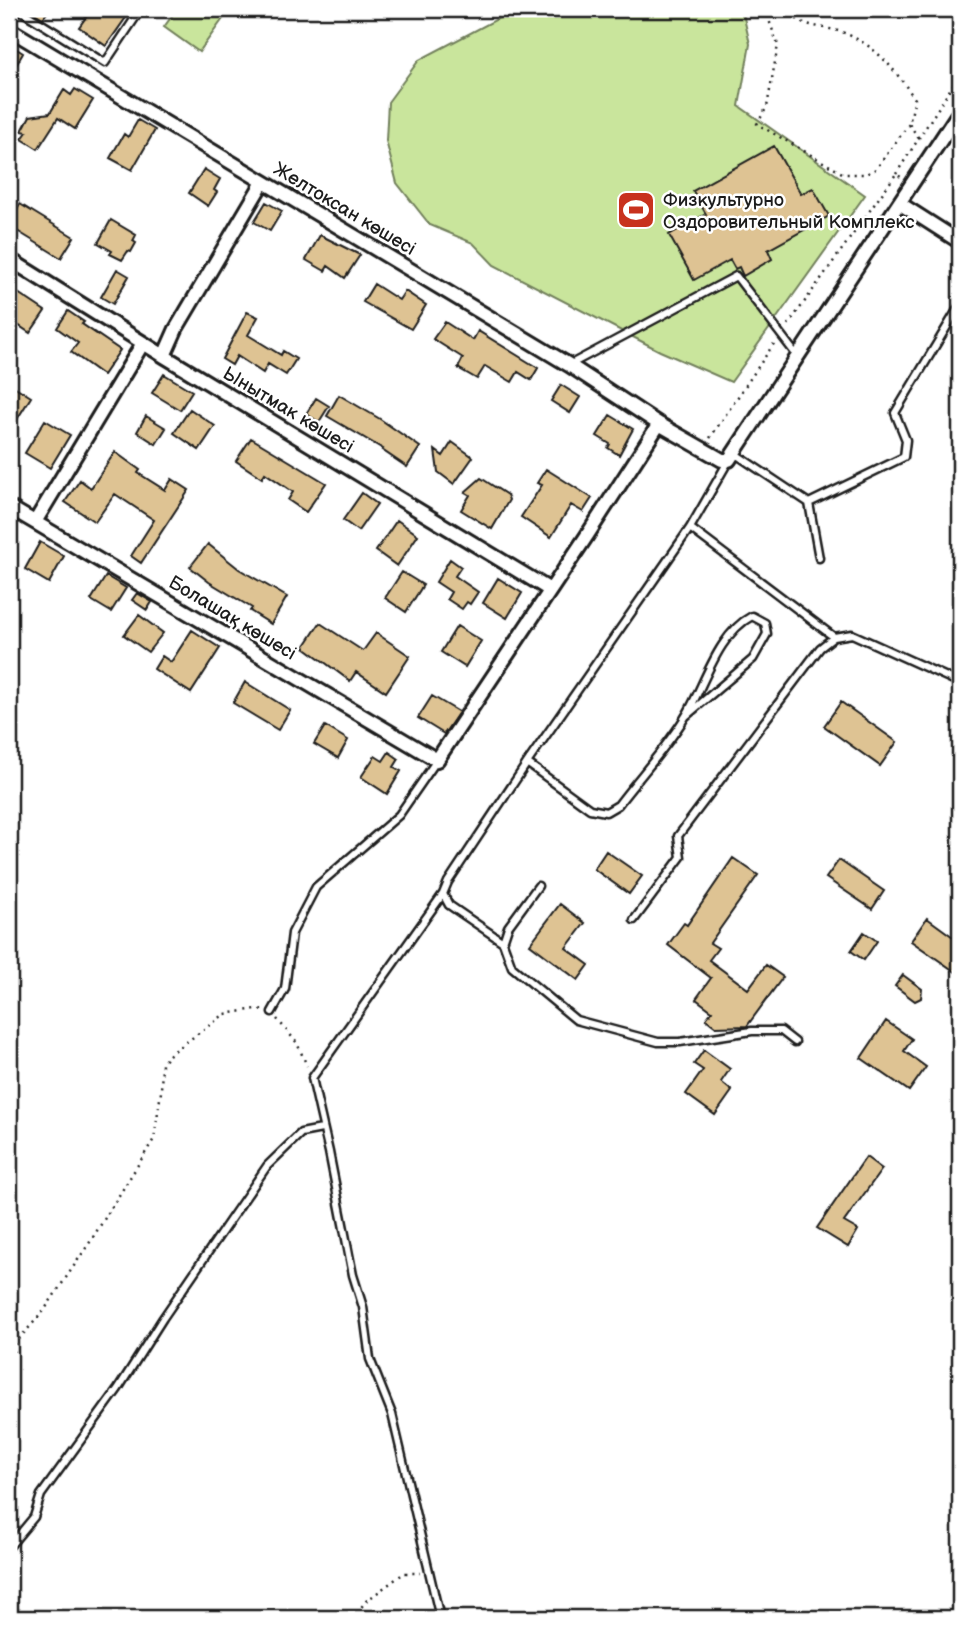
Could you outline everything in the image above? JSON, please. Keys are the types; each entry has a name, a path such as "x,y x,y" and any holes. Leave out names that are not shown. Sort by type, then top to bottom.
{"street":[{"name":"Желтоксан көшесі","path":"9,29 569,365 702,450 716,458 732,457"},
{"path":"732,457 960,111"},
{"path":"164,356 176,329 263,182"},
{"path":"899,203 960,242"},
{"name":"Ынытмак көшесі","path":"9,259 550,590"},
{"path":"35,522 143,343"},
{"path":"437,760 659,424"},
{"name":"Болашақ көшесі","path":"9,507 437,760"}],"lane":[{"path":"18,9 105,63 141,9"},
{"path":"569,365 736,276 798,357"},
{"path":"809,503 904,457 906,440 895,413 960,305"},
{"path":"440,1618 392,1414 370,1359 363,1307 353,1275 312,1079 443,894 448,882 527,763 690,528 732,457 809,503 819,558"},
{"path":"690,528 834,637"},
{"path":"527,763 590,809 606,812 618,805 686,716 720,652 740,622 752,616 765,623 767,634 753,659 686,716"},
{"path":"634,920 681,858 678,836 820,648 834,637 852,634 960,683"},
{"path":"272,1012 285,989 292,933 316,887 399,815 437,760"},
{"path":"503,942 508,927 538,886"},
{"path":"443,894 449,905 503,942 512,967 576,1020 658,1042 693,1041 752,1031 781,1031 795,1042"},
{"path":"9,1547 34,1517 41,1495 118,1389 267,1166 301,1133 323,1129"}],"path":[{"path":"503,9 506,14"},
{"path":"765,9 778,46 767,107 757,124 844,174 866,174 876,169 909,124 915,99 888,61 850,35 828,28 809,26 793,18 786,9"},
{"path":"702,450 780,334 896,174 960,74"},
{"path":"909,124 918,136"},
{"path":"896,174 912,185"},
{"path":"9,1365 17,1341 43,1312 154,1139 162,1063 170,1054 225,1014 256,1009 272,1012 297,1043 312,1079"},
{"path":"353,1618 366,1601 404,1573 429,1573"}],"green space":[{"path":"177,9 230,9 199,52 164,27"},
{"name":"Физкультурно Оздоровительный Комплекс","path":"516,9 742,9 750,44 739,106 865,195 731,382 660,351 494,265 473,243 430,225 397,183 386,141 388,102 419,60"}],"building":[{"path":"28,9 50,9 43,18"},
{"path":"92,9 132,9 106,46 79,27"},
{"path":"9,44 23,53 9,78"},
{"path":"75,89 93,100 75,129 58,118 38,149 22,139 27,132 22,131 30,116 50,113 64,90 71,95"},
{"path":"138,120 155,130 132,170 110,158 124,134 128,137"},
{"path":"774,146 801,194 813,188 829,216 768,250 772,259 743,276 739,267 735,269 730,260 694,280 669,235 706,214 693,191"},
{"path":"204,169 220,179 214,190 217,192 208,206 189,193"},
{"path":"266,202 282,211 270,231 254,222"},
{"path":"20,204 74,237 61,258 9,226"},
{"path":"111,220 136,235 133,241 136,243 131,252 128,251 122,260 98,243"},
{"path":"320,235 360,255 345,278 328,266 325,271 306,260"},
{"path":"117,269 129,276 113,304 101,297"},
{"path":"374,284 399,300 405,291 426,305 411,329 363,302"},
{"path":"9,287 45,311 30,333 9,319"},
{"path":"68,311 120,350 103,375 71,352 78,343 57,328"},
{"path":"247,312 258,317 248,335 281,355 283,351 296,359 286,375 268,364 263,373 237,356 232,365 222,359"},
{"path":"445,322 473,340 478,331 538,368 531,380 518,372 512,382 485,366 477,379 458,368 463,358 433,339"},
{"path":"164,374 192,391 180,410 152,393"},
{"path":"9,383 31,397 9,432"},
{"path":"561,385 580,397 570,413 551,401"},
{"path":"339,395 420,447 407,467 383,449 327,416"},
{"path":"316,398 329,406 319,422 306,414"},
{"path":"190,409 215,426 199,450 174,433"},
{"path":"610,415 633,429 619,455 608,448 610,444 597,436"},
{"path":"146,416 166,428 156,444 137,432"},
{"path":"45,420 70,435 50,468 25,453"},
{"path":"251,438 326,483 306,512 288,500 293,492 265,473 262,478 236,461"},
{"path":"452,442 473,457 454,484 438,472 435,450 443,456"},
{"path":"115,452 140,470 138,473 165,490 172,479 189,490 141,563 131,556 154,520 115,494 95,522 65,502 80,480 91,488"},
{"path":"546,469 592,498 583,512 571,505 551,537 521,517 542,485 537,483"},
{"path":"481,478 507,495 509,500 492,529 461,510 470,495 465,492"},
{"path":"362,493 377,504 358,531 343,520"},
{"path":"397,520 418,535 397,566 376,551"},
{"path":"40,542 64,556 49,583 25,569"},
{"path":"208,544 239,569 287,597 271,624 250,611 252,608 190,567"},
{"path":"450,559 461,567 455,576 478,592 470,604 467,602 462,609 447,599 451,592 436,582"},
{"path":"402,572 423,585 406,612 385,598"},
{"path":"106,576 126,588 111,612 91,600"},
{"path":"498,578 522,593 507,618 483,603"},
{"path":"137,593 152,602 147,610 132,600"},
{"path":"139,615 163,633 148,652 124,635"},
{"path":"320,623 363,651 376,633 410,656 386,692 356,672 350,681 304,647"},
{"path":"457,626 481,641 465,667 441,652"},
{"path":"192,630 220,648 191,693 154,669 162,656 171,662"},
{"path":"245,682 290,710 278,730 233,703"},
{"path":"432,696 459,712 444,734 418,718"},
{"path":"841,702 897,742 880,766 824,726"},
{"path":"325,726 348,740 338,758 314,744"},
{"path":"389,752 399,759 394,767 401,771 387,794 361,777 375,756 383,761"},
{"path":"606,851 642,876 629,894 594,869"},
{"path":"733,858 758,875 710,943 718,948 709,960 748,989 766,965 783,977 747,1026 716,1027 706,1019 712,1011 696,999 711,978 668,945 684,923 687,925"},
{"path":"839,860 884,891 872,909 826,878"},
{"path":"560,904 585,923 566,948 589,965 578,980 530,944"},
{"path":"927,918 960,942 960,975 911,941"},
{"path":"864,932 877,941 864,960 851,951"},
{"path":"903,975 922,989 921,998 915,1001 895,986"},
{"path":"886,1021 912,1039 904,1051 926,1067 909,1091 861,1058"},
{"path":"704,1050 730,1069 721,1082 732,1091 715,1115 686,1094 703,1070 694,1064"},
{"path":"866,1157 882,1169 844,1222 858,1230 848,1247 817,1228"}],"place":[{"name":"Физкультурно Оздоровительный Комплекс","path":"636,210"}]}
